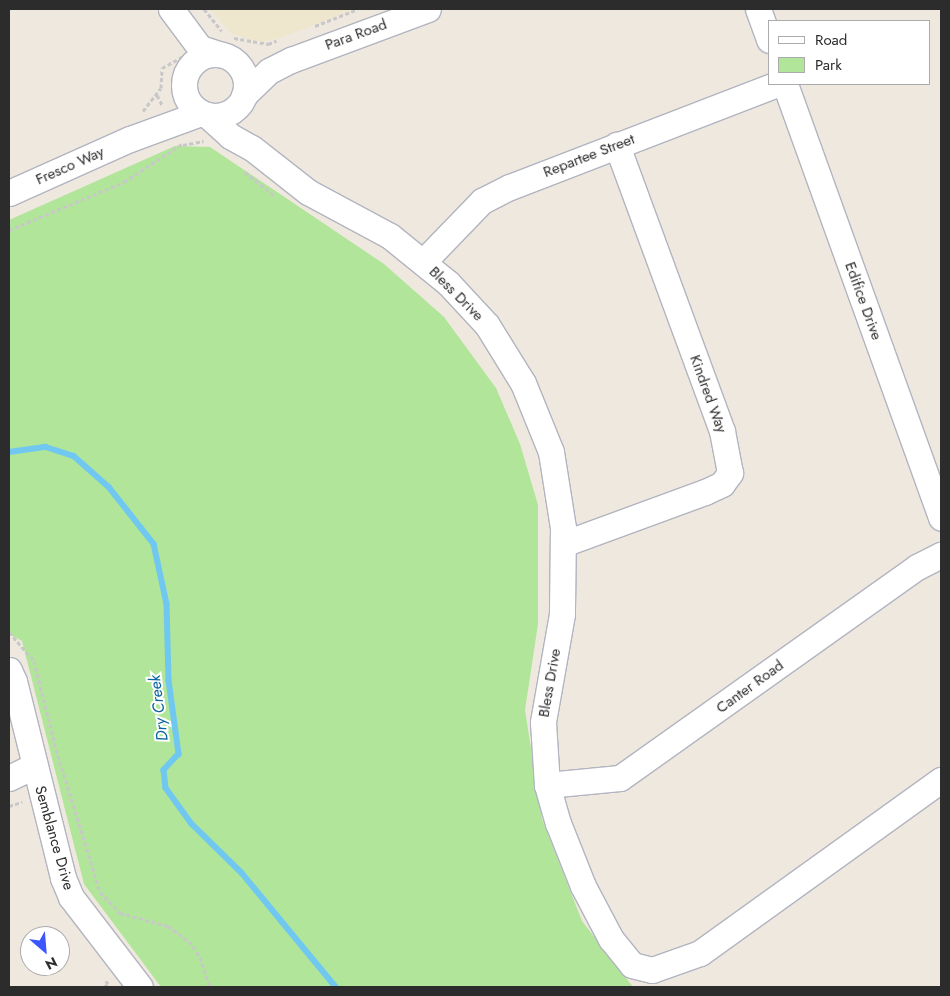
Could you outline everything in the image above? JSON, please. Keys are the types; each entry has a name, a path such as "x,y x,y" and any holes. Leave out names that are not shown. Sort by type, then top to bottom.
{"street":[{"path":"170,9 200,48 224,56 244,74 240,114 245,157"},
{"path":"170,9 177,75 188,100 204,114 226,113 268,71 301,44"},
{"name":"Para Road","path":"301,44 428,9"},
{"path":"758,9 768,37"},
{"path":"177,75 198,59 301,44"},
{"name":"Fresco Way","path":"173,127 177,75"},
{"name":"Repartee Street","path":"423,262 482,201 617,145 774,85"},
{"name":"Edifice Drive","path":"784,85 941,518"},
{"name":"Fresco Way","path":"9,193 130,139 173,127 204,114"},
{"name":"Bless Drive","path":"204,114 230,136 245,157 390,236 448,282 487,325 524,384 551,452 558,479 563,544 562,614 543,722 547,785 582,886 611,939 632,965 652,970 700,953 941,780"},
{"name":"Kindred Way","path":"563,544 705,492 722,484 730,472 722,431 617,145"},
{"name":"Canter Road","path":"547,785 620,778 910,572 941,555"},
{"name":"Semblance Drive","path":"9,670 14,681 34,766 71,897 140,987"},
{"path":"9,778 34,766"}],"path":[{"path":"204,9 227,36 268,44 301,44 358,9"},
{"path":"177,75 161,88 157,95 173,127 208,142"},
{"path":"9,230 124,182 173,127"},
{"path":"245,157 280,199"},
{"path":"9,632 34,661 56,749 100,892 120,912 168,926 189,941 200,957 210,987"},
{"path":"9,806 22,802"}],"shaded area":[{"path":"209,9 355,9 280,38 262,42 232,34"}],"green space":[{"path":"175,146 210,147 384,264 444,317 496,388 520,444 538,505 538,624 525,710 542,819 582,921 633,987 161,987 84,884 22,641 9,634 9,220"}],"waterway":[{"name":"Dry Creek","path":"9,452 46,447 74,456 109,487 154,544 167,604 169,680 179,754 164,770 166,788 192,824 242,873 336,987"}]}
